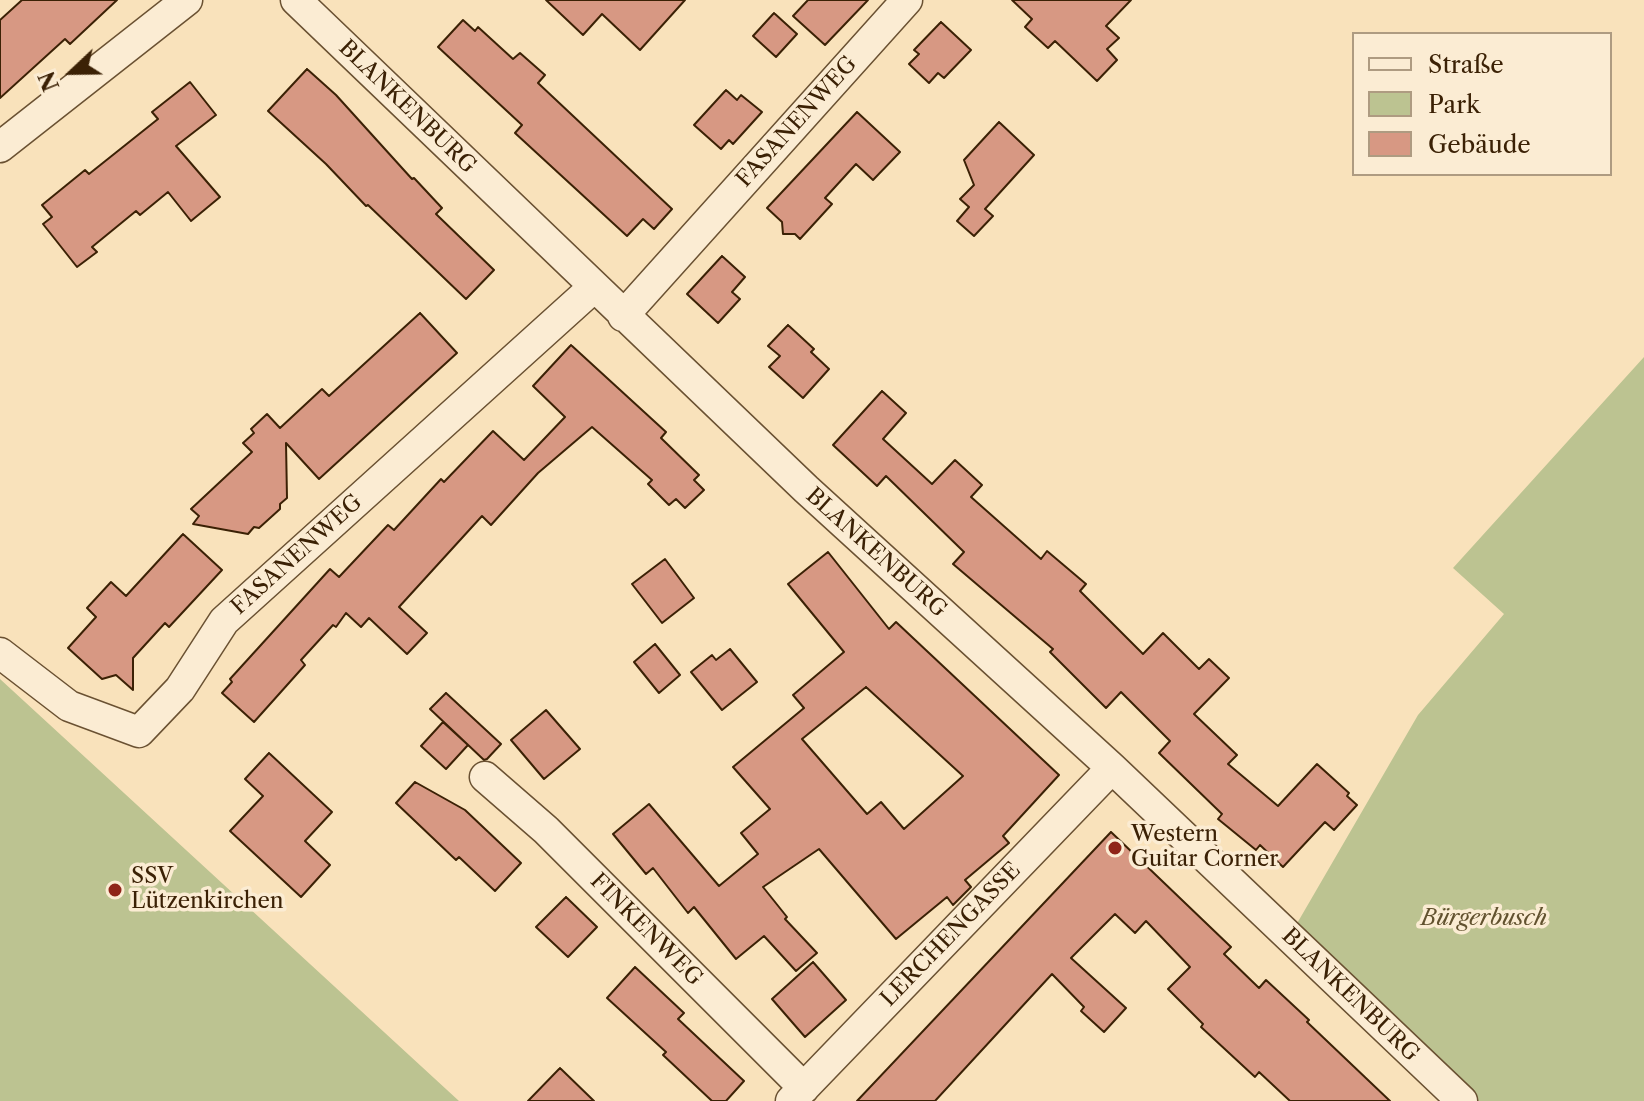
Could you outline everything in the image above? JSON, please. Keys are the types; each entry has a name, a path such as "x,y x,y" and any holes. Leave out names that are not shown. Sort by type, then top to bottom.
{"street":[{"path":"0,147 187,0"},
{"name":"BLANKENBURG","path":"296,0 806,489 1112,768 1462,1101"},
{"name":"FASANENWEG","path":"623,316 907,0"},
{"name":"FASANENWEG","path":"0,653 69,706 139,732 180,689 224,621 594,287"},
{"name":"LERCHENGASSE","path":"797,1095 1112,768"},
{"name":"FINKENWEG","path":"485,777 546,830 797,1095"}],"green space":[{"name":"Bürgerbusch","path":"1644,357 1644,1101 1442,1101 1281,951 1418,715 1504,614 1453,568"},
{"name":"SSV Lützenkirchen","path":"0,679 459,1101 0,1101"}],"building":[{"path":"22,0 117,0 70,44 65,39 0,98 0,20"},
{"path":"546,0 685,0 640,50 602,14 583,35"},
{"path":"808,0 868,0 825,45 793,16"},
{"path":"1012,0 1131,0 1106,26 1119,38 1107,49 1117,60 1097,81 1055,41 1048,48 1025,27 1032,19"},
{"path":"774,13 797,34 776,57 753,36"},
{"path":"463,20 475,31 478,27 513,59 520,53 545,75 538,83 672,209 654,229 643,219 627,236 515,133 522,125 438,47"},
{"path":"941,22 971,50 944,78 938,73 929,83 909,64 919,54 914,50"},
{"path":"307,69 336,95 442,208 436,214 494,270 466,299 268,111"},
{"path":"190,82 216,115 176,146 220,197 191,221 168,192 140,215 136,211 92,247 97,252 77,267 43,224 52,217 42,205 85,170 89,174 158,119 152,112"},
{"path":"726,90 737,100 741,95 762,112 733,144 729,140 721,149 694,125"},
{"path":"857,112 900,152 873,180 856,164 825,198 832,204 800,239 795,234 783,234 782,222 767,208"},
{"path":"999,122 1034,155 985,209 993,216 974,236 957,221 969,207 960,199 974,185 964,160"},
{"path":"722,256 745,277 732,292 740,299 718,323 687,294"},
{"path":"420,313 457,353 319,479 286,443 287,498 259,528 254,527 248,534 193,524 199,516 191,509 252,452 243,443 254,433 251,429 267,414 280,428 322,389 329,396"},
{"path":"788,325 814,349 811,352 829,369 803,398 769,367 780,356 768,346"},
{"path":"571,345 666,432 661,438 699,475 694,480 704,490 685,508 676,499 669,505 648,484 652,480 592,427 538,473 491,525 482,516 399,607 427,633 407,654 369,618 361,627 346,613 336,627 333,625 301,660 305,665 254,722 222,693 232,682 230,679 330,569 339,577 388,525 394,530 441,479 444,482 493,431 524,460 565,417 533,386"},
{"path":"882,391 906,413 883,439 932,484 955,460 982,485 971,497 1041,559 1047,551 1086,584 1080,591 1143,654 1163,633 1199,669 1209,659 1229,678 1194,714 1237,755 1228,764 1278,806 1317,764 1349,793 1347,796 1357,805 1334,830 1325,822 1283,867 1260,845 1256,850 1218,819 1222,814 1159,753 1170,741 1121,692 1106,708 1050,652 1053,649 953,564 964,552 886,476 877,486 833,445"},
{"path":"183,534 222,570 169,627 165,623 133,658 133,690 116,675 102,679 68,648 96,617 87,608 111,582 126,596"},
{"path":"828,552 889,629 896,622 1059,775 1003,836 1009,843 965,880 971,887 953,905 947,897 896,939 819,849 763,887 787,917 785,919 817,953 796,971 764,936 736,959 694,907 688,913 653,868 646,874 613,834 649,804 719,886 758,854 741,833 770,809 733,767 804,708 793,695 844,652 788,584","holes":["866,687 963,776 904,829 881,802 867,814 802,739"]},
{"path":"665,559 694,598 662,623 632,584"},
{"path":"655,644 680,675 659,693 634,662"},
{"path":"730,649 757,682 722,710 691,672 712,655 716,660"},
{"path":"446,693 501,744 487,759 484,760 430,709"},
{"path":"546,710 580,749 544,779 511,740"},
{"path":"443,722 468,745 446,769 421,746"},
{"path":"269,753 332,812 305,841 330,865 301,897 230,831 263,796 245,779"},
{"path":"415,782 465,810 521,863 495,891 459,857 456,860 396,803"},
{"path":"1111,832 1231,947 1224,954 1259,988 1266,980 1390,1101 1290,1101 1259,1072 1255,1077 1201,1027 1203,1024 1168,989 1190,967 1146,921 1135,933 1115,914 1071,958 1126,1008 1104,1032 1081,1011 1084,1007 1052,974 935,1101 857,1101"},
{"path":"566,897 597,927 568,957 536,927"},
{"path":"813,962 846,1000 805,1037 772,999"},
{"path":"635,967 684,1013 678,1019 744,1081 726,1101 712,1101 663,1055 666,1052 607,998"},
{"path":"560,1068 594,1101 528,1101"}],"place":[{"name":"Western Guitar Corner","path":"1115,848"},
{"name":"SSV Lützenkirchen","path":"115,890"}]}
